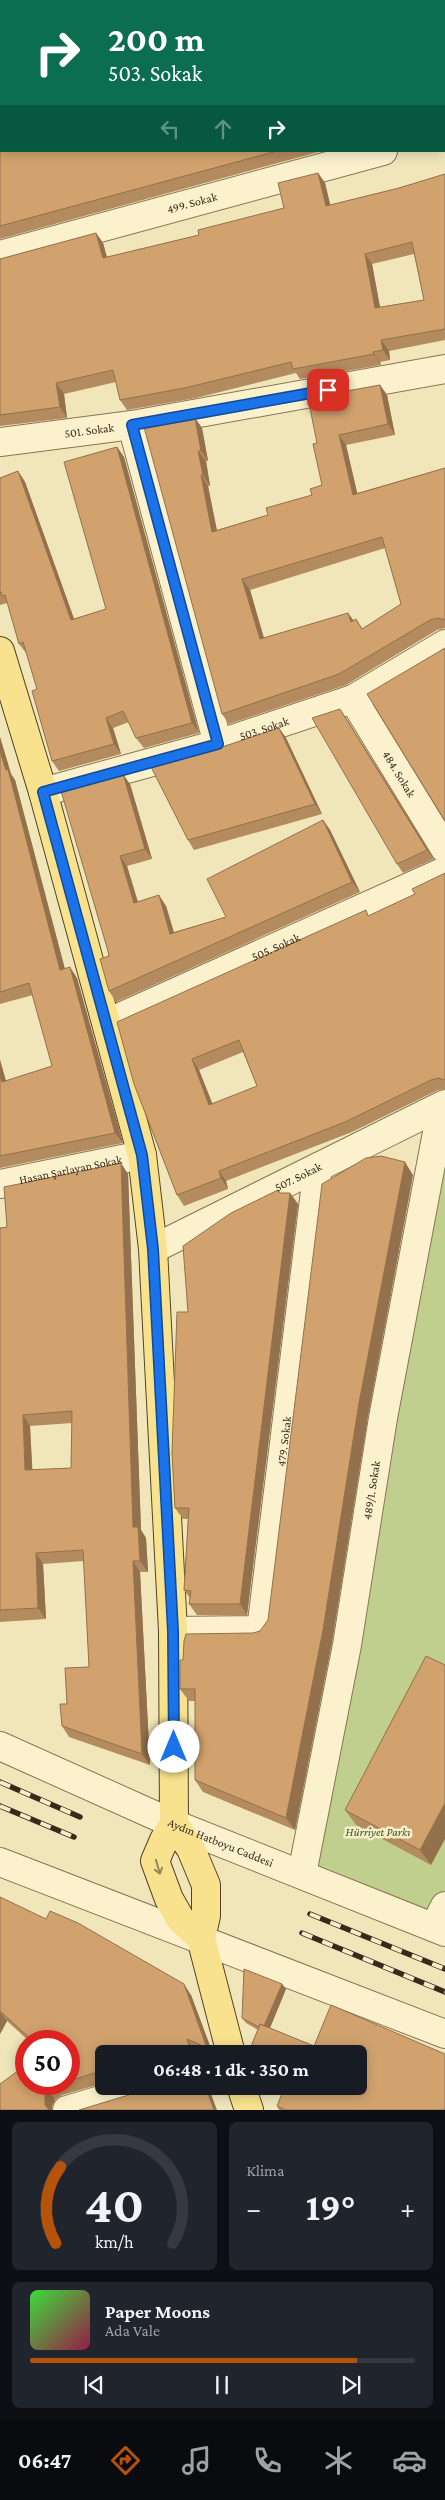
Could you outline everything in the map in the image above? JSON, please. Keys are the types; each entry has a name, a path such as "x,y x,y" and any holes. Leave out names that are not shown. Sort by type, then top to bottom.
{"main road":[{"path":"0,650 43,792 142,1155 153,1249 173,1631 174,1824 155,1860 169,1898 181,1920 201,1938"},
{"path":"174,1824 191,1849 206,1885 206,1916 201,1938 229,2045"},
{"path":"244,2095 249,2110"}],"street":[{"name":"499. Sokak","path":"0,255 379,152"},
{"name":"501. Sokak","path":"0,442 132,425 445,369"},
{"path":"132,425 218,744"},
{"name":"503. Sokak","path":"43,792 218,744 353,699 445,644"},
{"name":"484. Sokak","path":"353,699 445,849"},
{"name":"505. Sokak","path":"107,1023 445,871"},
{"name":"507. Sokak","path":"153,1249 443,1105"},
{"name":"489/1. Sokak","path":"302,1874 347,1644 383,1418 443,1105"},
{"name":"Hasan Şarlayan Sokak","path":"0,1184 142,1155"},
{"name":"479. Sokak","path":"173,1631 261,1630 318,1167"},
{"name":"Aydın Hatboyu Caddesi","path":"0,1746 174,1824 302,1874 441,1922"},
{"path":"0,1862 201,1938 445,2034"},
{"path":"67,2110 118,2095"}],"green space":[{"name":"Hürriyet Parkı","path":"445,1104 445,1906 434,1927 302,1874"}],"building":[{"path":"0,152 273,152 0,226"},
{"path":"318,173 326,206 399,188 445,174 445,329 381,340 383,350 373,352 374,354 293,369 291,362 189,387 120,400 113,370 56,383 60,407 0,415 0,259 96,233 103,258 199,235 198,230 284,208 278,183","holes":["412,242 424,300 375,308 365,254"]},
{"path":"380,385 388,424 339,435 353,495 445,468 445,620 438,618 430,620 339,674 222,714 144,427 195,418 201,451 198,451 203,475 201,475 212,532 268,515 266,508 312,495 310,489 322,485 313,444 317,443 308,398","holes":["382,537 401,604 362,629 356,619 351,622 348,613 260,639 242,579"]},
{"path":"117,447 192,723 136,738 123,711 106,718 114,744 52,761 32,691 37,689 23,642 19,644 5,595 2,596 0,592 0,478 18,471 71,620 106,609 64,462"},
{"path":"445,648 445,821 367,694"},
{"path":"340,709 427,850 397,864 312,718"},
{"path":"279,728 315,804 188,840 151,767 216,749"},
{"path":"0,751 6,770 8,769 60,970 70,967 115,1133 0,1156 0,1076 2,1082 52,1066 29,983 0,992"},
{"path":"123,774 145,849 120,856 134,903 159,895 170,934 226,917 207,879 323,820 352,882 109,991 100,959 109,956 108,951 61,791"},
{"path":"445,873 445,1080 438,1078 431,1080 345,1122 219,1171 221,1178 177,1195 134,1084 117,1022 366,910 368,916 415,894 412,889","holes":["239,1040 257,1086 209,1105 192,1059"]},
{"path":"381,1156 405,1162 359,1403 323,1630 286,1818 195,1780 195,1689 180,1689 180,1660 183,1660 186,1634 253,1633 260,1631 268,1620 322,1184 366,1158"},
{"path":"121,1163 133,1527 138,1527 140,1561 133,1561 142,1754 62,1726 60,1704 67,1704 65,1668 89,1667 83,1550 36,1553 38,1608 0,1610 0,1228 7,1227 4,1187","holes":["72,1411 71,1468 25,1470 23,1415"]},
{"path":"278,1190 280,1193 290,1193 240,1604 189,1604 191,1591 184,1590 189,1508 175,1508 172,1453 177,1312 188,1312 183,1246 231,1213"},
{"path":"426,1656 445,1665 445,1803 420,1850 345,1810"},
{"path":"0,1897 46,1919 50,1911 78,1923 184,1984 206,2045 200,2045 187,2039 189,2045 95,2045 95,2073 80,2078 80,2030 21,2030 0,2011"},
{"path":"244,1969 282,1984 264,2026 260,2024 259,2027 242,2018"},
{"path":"331,2005 445,2054 445,2110 285,2110 277,2106 281,2095 367,2095 367,2045 314,2045"},
{"path":"260,2024 312,2045 252,2045"},
{"path":"15,2073 15,2095 45,2095 45,2105 49,2110 0,2110 0,2084"},
{"path":"128,2095 208,2095 214,2110 79,2110"}],"railway":[{"path":"0,1782 80,1817"},
{"path":"0,1806 74,1837"},
{"path":"310,1914 445,1969"},
{"path":"302,1933 445,1992"}],"route":[{"path":"174,1747 173,1631 153,1249 142,1155 43,792 218,744 132,425 328,390"}]}
